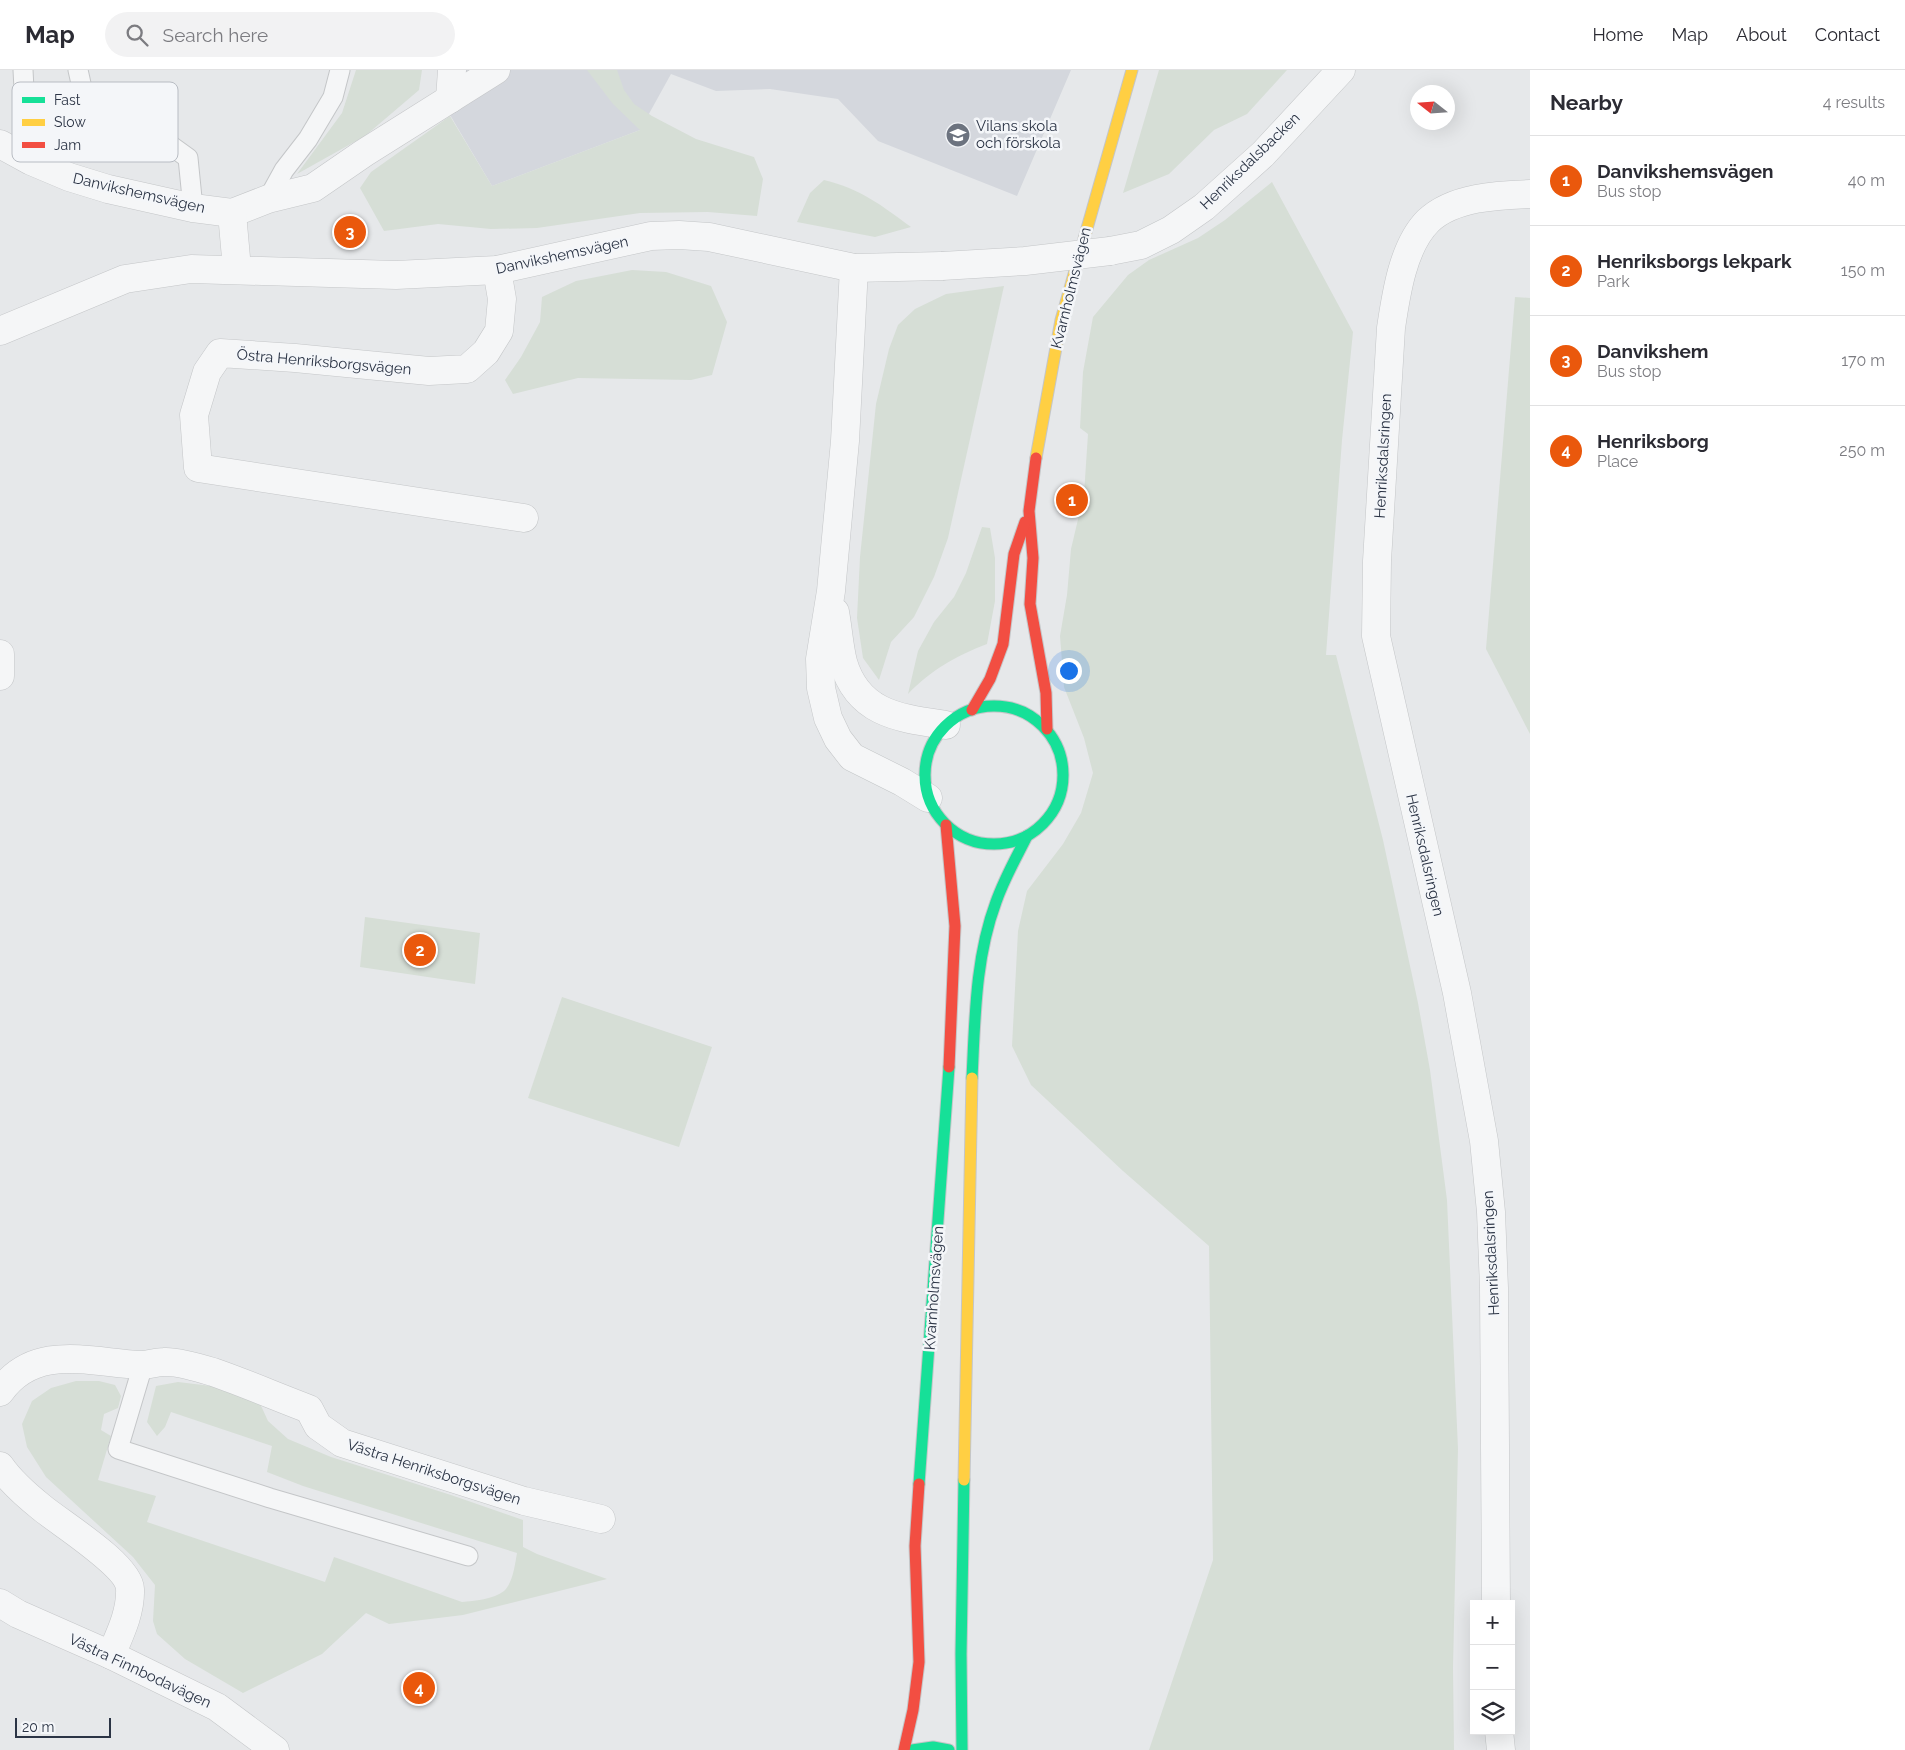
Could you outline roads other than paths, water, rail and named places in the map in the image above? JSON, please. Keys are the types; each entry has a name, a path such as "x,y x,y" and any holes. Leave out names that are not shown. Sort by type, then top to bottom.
{"street":[{"path":"450,99 452,70"},
{"name":"Danvikshemsvägen","path":"33,162 108,189 193,208 232,213 268,200 313,188 364,153 496,70"},
{"name":"Kvarnholmsvägen","path":"1047,729 1046,693 1030,604 1033,558 1029,511 1034,466 1061,320 1132,70"},
{"name":"Henriksdalsbacken","path":"942,266 1026,261 1110,252 1141,245 1171,230 1204,207 1263,154 1342,70"},
{"name":"Danvikshemsvägen","path":"0,144 12,151"},
{"name":"Henriksdalsringen","path":"1496,1600 1494,1288 1491,1212 1484,1141 1457,993 1376,636 1377,561 1391,328 1396,294 1410,250 1428,221 1459,203 1494,195 1530,194"},
{"path":"232,213 237,269"},
{"name":"Danvikshemsvägen","path":"0,331 125,279 191,269 396,275 497,270 651,236 678,235 718,239 854,268 942,266"},
{"path":"854,268 845,441 831,591 820,659 821,688 828,718 838,739 852,757 902,782 928,798"},
{"name":"Östra Henriksborgsvägen","path":"497,270 502,299 499,331 486,352 467,369 429,371 295,358 220,354 207,372 194,415 198,468 524,518"},
{"name":"Kvarnholmsvägen","path":"972,710 990,679 1003,644 1014,554 1029,511"},
{"path":"831,591 843,662 855,688 865,700 885,712 946,724"},
{"path":"0,654 0,676"},
{"name":"Kvarnholmsvägen","path":"999,706 1017,709 1038,721 1047,729 1057,746 1063,770 1060,797 1047,820 1027,836 1007,844 986,844 965,838 946,825 936,814 928,798 924,769 932,744 946,724 964,712 972,710 979,707 999,706"},
{"name":"Kvarnholmsvägen","path":"904,1750 913,1710 919,1662 915,1546 951,1046 955,926 946,825"},
{"name":"Kvarnholmsvägen","path":"962,1750 960,1666 968,1186 973,1041 981,969 995,904 1027,836"},
{"name":"Västra Henriksborgsvägen","path":"0,1392 14,1376 28,1366 45,1360 64,1358 90,1359 143,1365 165,1362 212,1372 309,1409 318,1426 342,1443 524,1501 600,1519"},
{"path":"0,1466 14,1484 101,1552 125,1576 130,1587 128,1610 111,1656"},
{"name":"Västra Finnbodavägen","path":"0,1603 43,1626 111,1656 217,1707 275,1750"},
{"path":"1499,1735 1501,1750"},
{"path":"912,1750 933,1747 949,1750"}],"lane":[{"path":"268,200 284,170 308,139 333,98 340,70"},
{"path":"178,151 188,158 193,208"},
{"path":"46,162 48,168"},
{"path":"143,1365 118,1449 270,1498 468,1556"}],"place":[{"name":"Vilans skola och förskola","path":"958,135"},
{"name":"Danvikshem","path":"350,232"},
{"name":"Danvikshemsvägen","path":"1072,500"},
{"name":"Henriksborgs lekpark","path":"420,950"},
{"name":"Henriksborg","path":"419,1688"}]}
